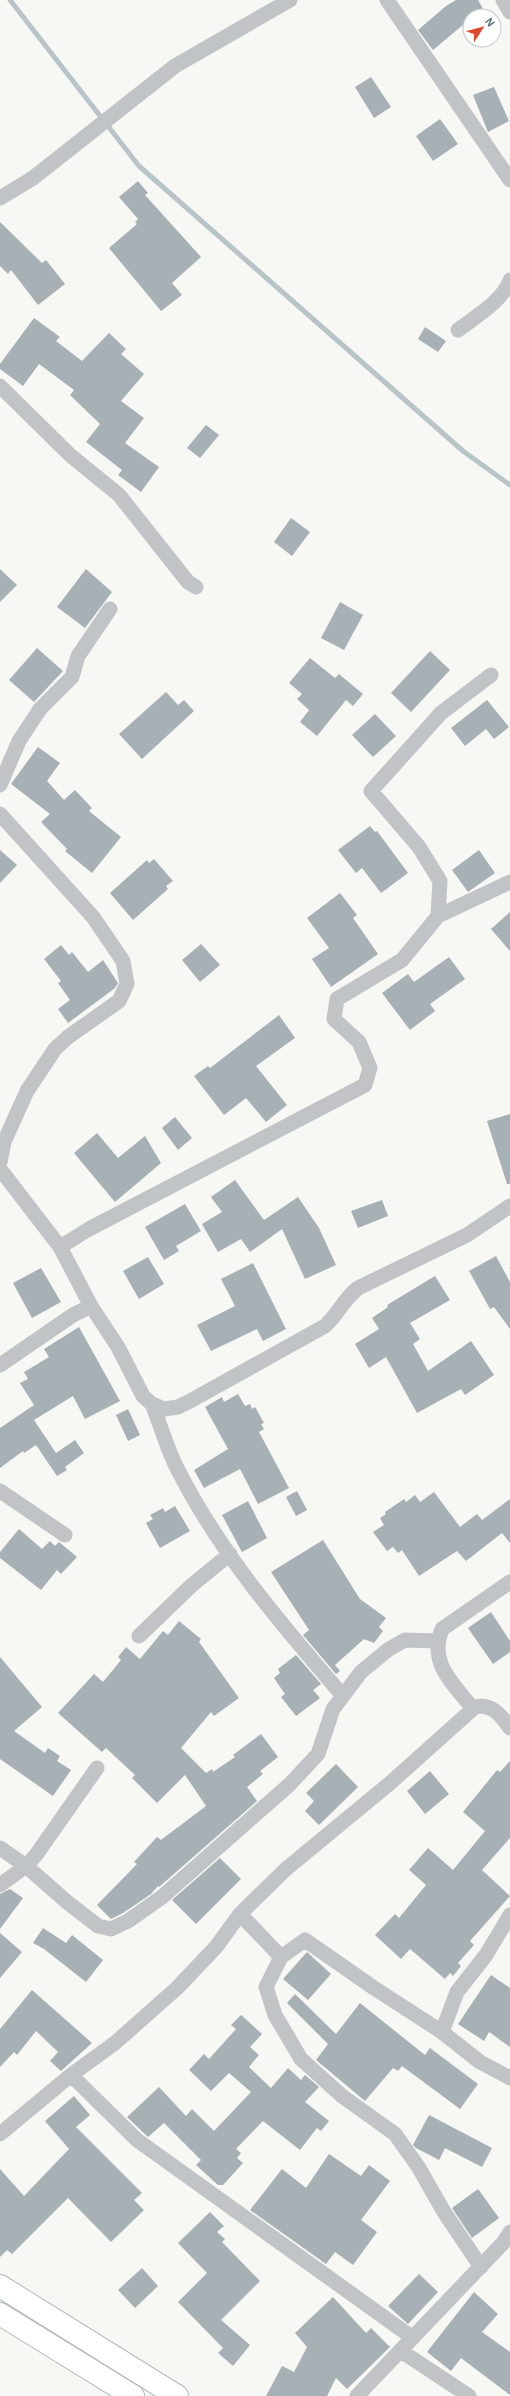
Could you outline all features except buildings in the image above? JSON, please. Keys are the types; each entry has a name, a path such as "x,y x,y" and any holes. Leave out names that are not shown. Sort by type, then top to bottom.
{"main road":[{"path":"0,2286 177,2396"},
{"path":"0,2314 133,2396"}],"street":[{"path":"0,198 33,178 175,66 290,0"},
{"path":"387,0 510,180"},
{"path":"503,0 510,12"},
{"path":"458,330 490,305 508,286 510,280"},
{"path":"0,386 70,455 119,495 188,582 196,587"},
{"path":"0,785 19,741 40,709 72,677 78,656 110,610"},
{"path":"438,916 440,882 419,848 371,791 441,713 491,675"},
{"path":"0,814 93,917 122,961 127,984 119,1001 68,1037 55,1049 27,1091 4,1142 0,1162"},
{"path":"60,1247 89,1229 366,1085 370,1068 359,1042 334,1019 337,1000 402,960 438,916 510,882"},
{"path":"0,1169 60,1247 91,1306 118,1347 143,1396 152,1404 164,1409 178,1407 192,1400 325,1326 335,1316 347,1297 358,1288 467,1235 510,1206"},
{"path":"0,1365 73,1315 91,1306"},
{"path":"152,1404 177,1469 230,1554 272,1612 343,1696"},
{"path":"0,1491 65,1535"},
{"path":"139,1636 192,1586 230,1554"},
{"path":"473,1709 438,1661 437,1641 442,1629 510,1582"},
{"path":"0,1848 26,1866 67,1902 98,1926 111,1929 128,1921 162,1897 290,1785 318,1754 333,1709 361,1672 389,1649 406,1640 437,1641"},
{"path":"0,2134 71,2075 115,2043 177,1988 216,1946 240,1914 286,1869 389,1784 473,1709 483,1705 491,1708 499,1713 510,1728"},
{"path":"0,1885 26,1866 97,1768"},
{"path":"240,1914 281,1957"},
{"path":"442,2032 458,1992 486,1955 510,1915"},
{"path":"481,2267 444,2212 419,2168 395,2134 342,2096 301,2059 275,2015 266,1987 281,1957 305,1940 374,1988 442,2032 480,2062 510,2078"},
{"path":"71,2075 137,2140 413,2338"},
{"path":"357,2396 481,2267 510,2232"},
{"path":"401,2351 468,2396"}],"waterway":[{"path":"10,0 139,166 463,451 510,485"}]}
